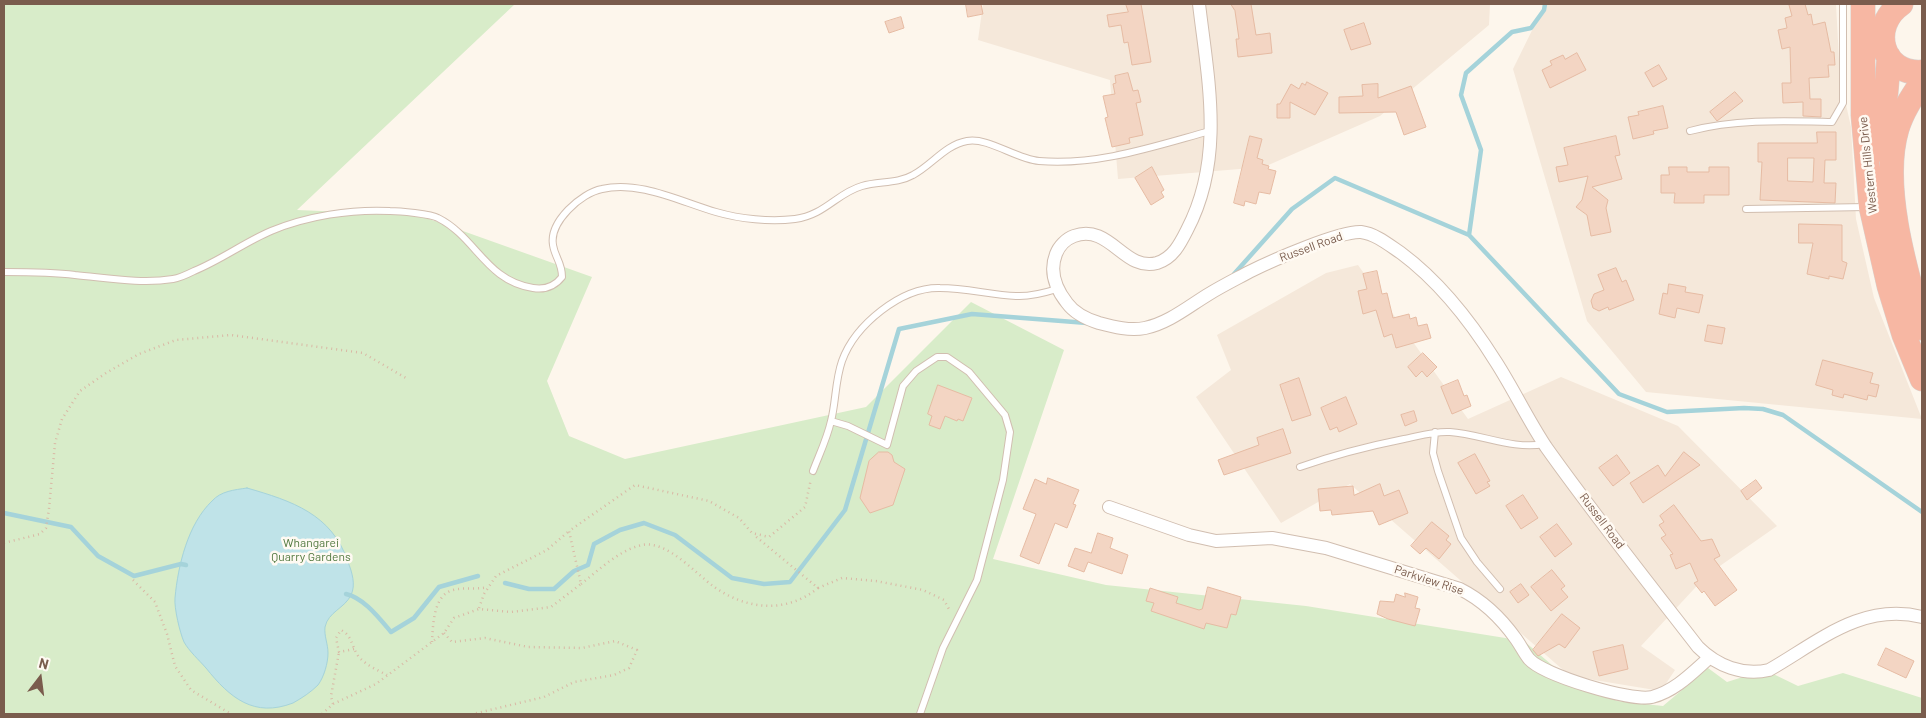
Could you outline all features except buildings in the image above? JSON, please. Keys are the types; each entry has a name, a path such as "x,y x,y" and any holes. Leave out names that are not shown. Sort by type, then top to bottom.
{"highway":[{"name":"Western Hills Drive","path":"1863,4 1862,89 1871,207 1894,302 1904,335 1922,379"},
{"path":"1901,4 1889,15 1882,13 1884,48 1893,62 1905,70 1922,72"},
{"path":"1869,184 1875,140 1886,92 1889,57"},
{"name":"Western Hills Drive","path":"1922,82 1901,119 1893,144 1891,160 1894,206 1908,278 1922,328"}],"street":[{"path":"1057,289 1053,272 1056,253 1065,241 1078,235 1095,234 1112,243 1126,256 1140,263 1154,264 1169,258 1182,241 1192,221 1210,162 1211,131 1199,4"},
{"name":"Russell Road","path":"1057,289 1070,307 1086,319 1120,328 1144,328 1164,322 1250,271 1323,241 1346,234 1362,232 1380,238 1412,262 1444,292 1477,333 1497,363 1544,444 1698,648 1709,658 1738,671 1755,673 1769,670 1848,623 1883,614 1922,617"},
{"name":"Parkview Rise","path":"1109,507 1188,535 1216,541 1272,538 1326,548 1460,589 1476,597 1489,607 1510,631 1529,659 1539,667 1567,679 1619,693 1636,697 1651,697 1680,683 1709,658"}],"lane":[{"path":"1690,132 1703,128 1753,122 1832,122 1843,103 1843,4"},
{"path":"4,272 73,274 138,281 175,279 209,265 271,231 310,218 354,212 390,211 436,216 453,227 488,266 506,280 520,286 540,289 556,285 562,277 562,266 552,243 555,230 562,218 572,206 584,197 602,189 640,189 719,213 748,218 795,219 813,215 861,186 904,180 916,174 953,145 968,140 980,141 1017,156 1038,161 1072,161 1110,157 1211,131"},
{"path":"1746,209 1871,207"},
{"path":"812,471 831,421 842,360 862,329 892,303 912,292 938,287 1018,296 1041,294 1057,289"},
{"path":"831,421 848,426 887,446 903,386 916,371 938,357 947,357 969,372 1005,415 1010,432 1002,480 977,580 943,648 920,714"},
{"path":"1300,467 1333,456 1435,432 1459,432 1519,445 1535,446 1544,444"},
{"path":"1435,432 1433,453 1461,538 1477,562 1500,589"}],"path":[{"path":"4,543 40,534 46,528 55,443 62,419 80,391 139,354 176,340 231,335 363,353 406,378"},
{"path":"752,533 769,537 805,506 812,471"},
{"path":"479,608 496,576 547,550 569,531 636,484 709,501 739,518 752,533 818,588"},
{"path":"569,531 582,584"},
{"path":"322,714 333,704 376,684 444,633 454,618 479,608 511,612 551,607 621,553 643,545 666,549 713,586 737,600 764,607 789,605 806,599 818,588 842,578 876,580 924,590 944,600 956,622"},
{"path":"132,580 155,602 167,634 175,666 190,690 231,714"},
{"path":"432,642 434,616 444,596 451,590 478,590 489,587"},
{"path":"333,704 331,696 339,652 336,638 341,630 347,633 352,640 354,649 360,658 387,675"},
{"path":"444,633 452,642 485,638 528,647 582,648 615,641 637,650 629,668 614,675 574,682 544,696 473,714"},
{"path":"339,652 354,649"}],"shaded area":[{"path":"983,4 1490,4 1489,25 1380,116 1264,167 1118,179 1110,80 978,40"},
{"path":"1545,4 1836,4 1840,78 1851,127 1856,219 1874,298 1922,419 1646,392 1587,321 1513,69"},
{"path":"1358,265 1468,419 1561,377 1678,426 1777,526 1707,575 1641,646 1675,670 1661,691 1570,676 1350,484 1281,523 1196,397 1231,370 1217,335 1326,273"}],"green space":[{"name":"Whangarei Quarry Gardens","path":"4,4 515,4 297,210 418,215 592,277 547,381 569,436 625,459 866,407 971,302 1064,350 993,559 1106,585 1306,606 1524,641 1560,672 1617,701 1663,706 1708,668 1727,682 1765,670 1798,686 1843,673 1922,698 1922,714 4,714"}],"water":[{"path":"247,488 295,504 321,521 332,532 341,546 353,578 351,595 329,618 325,627 328,657 320,682 300,699 279,707 266,708 255,706 244,702 224,688 184,642 175,608 176,585 182,559 197,521 204,510 219,495"}],"waterway":[{"path":"1469,235 1481,150 1461,95 1466,73 1512,32 1531,28 1544,10 1545,4"},
{"path":"1234,274 1292,209 1335,178 1469,235 1619,394 1667,412 1744,408 1763,409 1783,415 1922,512"},
{"path":"505,583 529,589 554,589 574,571 588,565 594,544 620,530 644,523 675,535 732,578 764,584 790,582 845,510 899,329 972,314 1087,323"},
{"path":"4,513 71,527 98,556 134,576 181,564 186,565"},
{"path":"346,594 365,604 391,632 414,618 439,587 478,576"}]}
